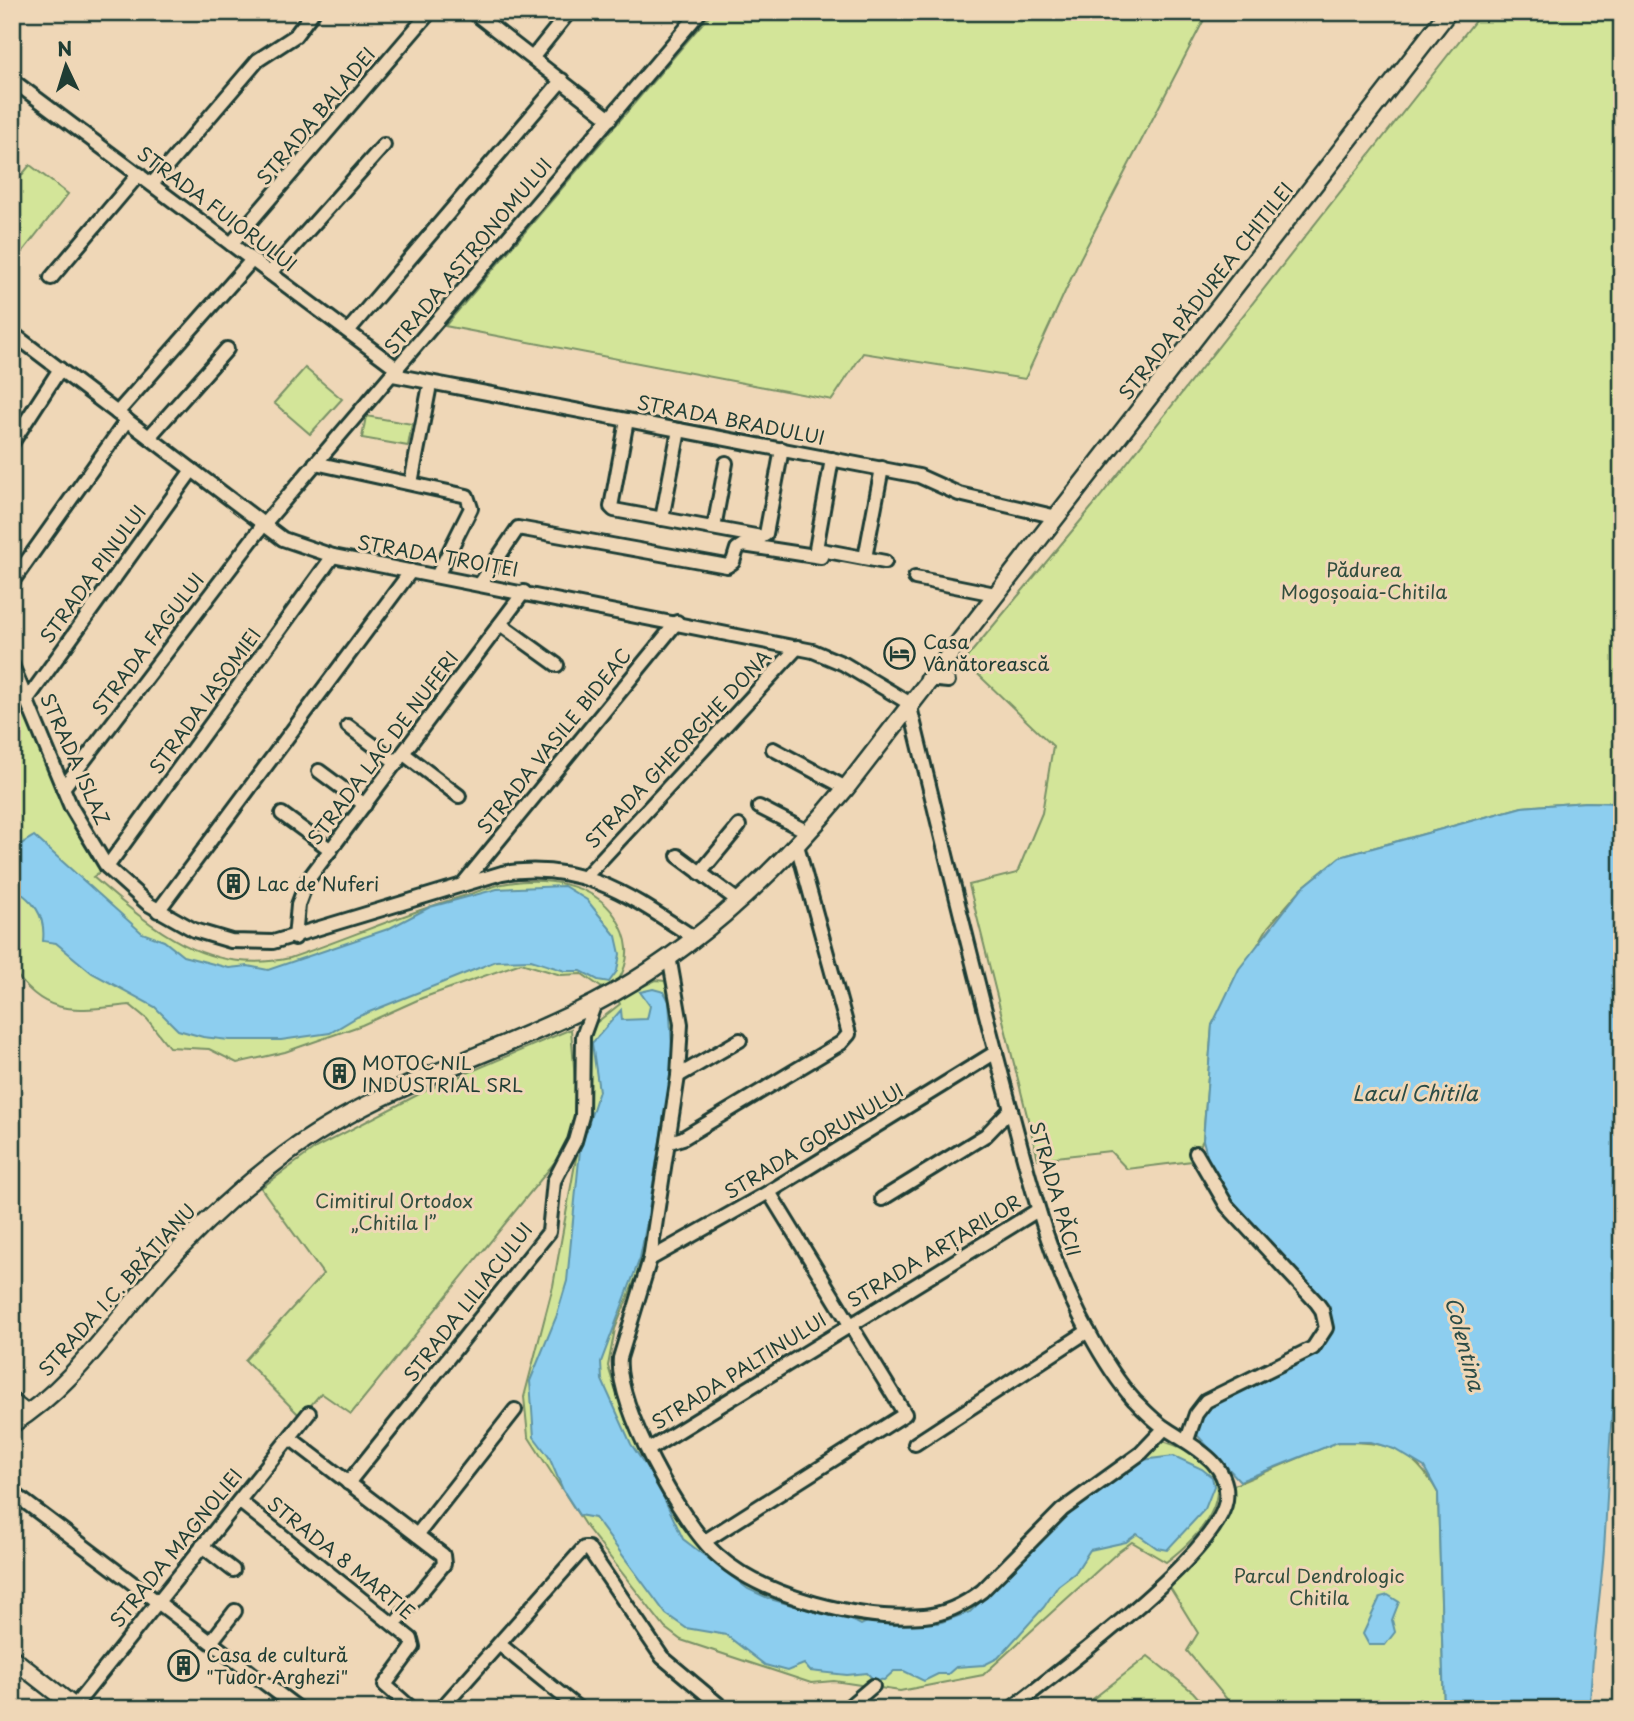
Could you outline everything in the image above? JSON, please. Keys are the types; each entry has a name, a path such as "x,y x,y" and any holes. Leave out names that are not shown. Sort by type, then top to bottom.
{"main road":[{"name":"STRADA PĂDUREA CHITILEI","path":"995,594 1448,12"},
{"name":"STRADA I.C. BRĂTIANU","path":"12,1424 29,1413 85,1361 186,1242 257,1177 288,1153 378,1100 595,1003 669,956 737,900 797,845 846,788 995,594"},
{"path":"12,1658 71,1708"},
{"path":"12,1671 71,1708"}],"street":[{"path":"152,184 258,60 295,36 313,12"},
{"name":"STRADA BALADEI","path":"232,244 430,12"},
{"path":"473,12 610,119"},
{"path":"533,57 569,12"},
{"name":"STRADA ASTRONOMULUI","path":"264,524 700,12"},
{"name":"STRADA FUIORULUI","path":"12,80 348,331 396,372"},
{"path":"348,331 562,80"},
{"path":"270,273 384,145"},
{"path":"51,278 139,174"},
{"path":"12,582 122,416 252,260"},
{"name":"STRADA TROIȚEI","path":"12,333 264,524 296,545 333,556 798,647 844,664 909,703"},
{"path":"149,437 227,349"},
{"path":"12,443 60,369"},
{"name":"STRADA BRADULUI","path":"396,372 627,420 883,468 919,476 960,494 1057,517"},
{"path":"411,483 429,390"},
{"path":"627,420 611,507 662,519 764,536 782,449"},
{"path":"662,519 679,430"},
{"path":"832,459 816,549 885,562"},
{"path":"315,463 464,494 471,499 471,508 437,576"},
{"path":"714,528 726,463"},
{"path":"865,558 883,468"},
{"name":"STRADA PINULUI","path":"26,701 192,470"},
{"name":"STRADA FAGULUI","path":"63,788 264,524"},
{"path":"480,584 518,528 727,566 733,562 737,549 743,545 821,557"},
{"name":"STRADA IASOMIEI","path":"107,867 333,556"},
{"path":"158,911 411,571"},
{"path":"915,578 995,594"},
{"name":"STRADA LAC DE NUFERI","path":"295,938 304,888 524,592"},
{"name":"STRADA VASILE BIDEAC","path":"461,885 677,622"},
{"path":"500,624 557,666"},
{"name":"STRADA GHEORGHE DONA","path":"586,876 798,647"},
{"name":"STRADA ISLAZ","path":"12,665 63,788 107,867"},
{"path":"928,679 948,681"},
{"name":"STRADA PĂCII","path":"909,703 996,1052 1052,1255 1088,1331 1129,1393 1165,1428 1187,1440 1222,1473 1227,1488 1226,1503 1218,1520 1182,1565 1130,1612 1011,1709"},
{"path":"348,726 459,796"},
{"path":"773,749 846,788"},
{"path":"319,771 365,805"},
{"path":"759,807 808,832"},
{"path":"282,814 331,850"},
{"path":"700,873 740,826"},
{"path":"670,1142 693,1132 841,1043 849,1029 797,845"},
{"path":"678,856 737,900"},
{"path":"107,867 158,911 194,930 231,941 273,942 295,938 502,873 535,869 586,876 635,900 693,937"},
{"path":"669,956 678,989 681,1024 670,1142 650,1259 620,1358 618,1373 620,1385 648,1450 705,1541 730,1565 755,1581 786,1595 824,1605 902,1616 947,1611 968,1602 982,1591 1062,1510 1141,1453 1165,1428"},
{"name":"STRADA LILIACULUI","path":"348,1483 550,1232 554,1181 575,1141 582,1116 583,1036 595,1003"},
{"path":"678,1076 740,1040"},
{"name":"STRADA GORUNULUI","path":"650,1259 769,1192 996,1052"},
{"path":"882,1199 986,1136 1011,1109"},
{"path":"1187,1440 1196,1414 1206,1401 1313,1348 1324,1337 1326,1328 1322,1310 1317,1303 1227,1206 1195,1153"},
{"path":"705,1541 903,1418 905,1409 769,1192"},
{"name":"STRADA ARȚARILOR","path":"850,1325 1038,1210"},
{"name":"STRADA PALTINULUI","path":"648,1450 850,1325"},
{"path":"915,1444 1088,1331"},
{"path":"12,1400 29,1413"},
{"path":"417,1535 515,1410"},
{"name":"STRADA MAGNOLIEI","path":"71,1708 309,1413"},
{"path":"290,1438 441,1553 445,1561 394,1625"},
{"path":"12,1492 299,1709"},
{"name":"STRADA 8 MARTIE","path":"239,1501 411,1639 414,1645 385,1685 412,1709"},
{"path":"202,1546 233,1570"},
{"path":"441,1709 586,1548 591,1549 662,1657 724,1709"},
{"path":"211,1642 235,1611"},
{"path":"499,1644 579,1709"},
{"path":"846,1709 873,1686"}],"green space":[{"path":"712,12 1208,12 1080,259 1025,379 863,353 832,400 445,326"},
{"name":"Pădurea Mogoșoaia-Chitila","path":"1482,12 1622,12 1622,803 1586,802 1522,807 1340,857 1302,888 1268,927 1212,1025 1203,1140 1192,1161 1127,1169 1110,1151 1038,1159 969,885 1017,873 1042,813 1053,746 964,661 1092,507"},
{"path":"30,165 68,194 16,260 12,257 12,187"},
{"path":"305,368 342,399 310,434 274,403"},
{"path":"366,416 412,424 408,446 362,438"},
{"path":"12,686 71,822 101,871 93,877 160,930 182,944 207,954 232,960 260,962 290,958 445,902 498,885 522,881 552,882 581,889 606,905 615,916 626,940 627,956 618,981 627,994 656,980 665,981 676,1027 664,1137 638,1272 615,1329 608,1366 615,1389 639,1442 690,1530 746,1580 831,1605 896,1615 958,1607 1073,1501 1137,1455 1163,1441 1190,1452 1207,1465 1215,1480 1217,1496 1201,1529 1166,1562 1132,1542 983,1675 900,1691 834,1681 811,1683 681,1640 665,1628 585,1525 528,1436 524,1397 553,1286 578,1147 587,1030 620,1004 610,985 602,988 582,974 561,975 521,963 422,998 362,1025 285,1052 237,1063 209,1049 169,1047 147,1019 130,1005 78,1009 50,1003 37,996 12,968"},
{"name":"Cimitirul Ortodox „Chitila I”","path":"571,1029 577,1106 567,1147 351,1414 321,1393 301,1417 245,1360 323,1274 261,1188 317,1147 425,1091"},
{"name":"Parcul Dendrologic Chitila","path":"1337,1442 1370,1443 1408,1456 1428,1477 1438,1493 1444,1709 1235,1709 1187,1651 1198,1633 1166,1581 1218,1520 1227,1488"},
{"path":"1148,1656 1193,1692 1208,1709 1080,1709"}],"water":[{"name":"Lacul Chitila","path":"1586,802 1622,803 1622,1335 1612,1414 1590,1709 1444,1709 1438,1493 1424,1467 1394,1449 1371,1442 1338,1442 1240,1481 1197,1435 1200,1411 1318,1349 1331,1335 1329,1307 1227,1197 1212,1175 1203,1140 1212,1025 1239,969 1302,888 1340,857 1522,807"},
{"path":"34,836 142,933 164,941 183,956 229,968 248,966 268,970 388,929 430,907 497,889 564,886 587,900 616,936 620,954 617,971 609,982 598,980 581,971 565,971 531,960 496,961 357,1017 330,1033 281,1040 203,1037 178,1030 155,1007 92,973 56,943 43,941 42,923 37,909 13,887 20,868 12,863 14,853"},
{"path":"653,989 664,992 669,1001 673,1062 640,1258 601,1362 602,1380 631,1444 656,1481 683,1539 748,1589 770,1599 831,1616 842,1615 861,1625 873,1619 896,1624 939,1623 970,1612 1089,1495 1142,1460 1174,1456 1202,1469 1212,1477 1214,1486 1205,1509 1167,1550 1157,1548 1137,1534 1126,1542 1090,1550 1075,1573 1058,1586 1044,1607 998,1658 984,1665 956,1667 948,1674 938,1674 924,1681 904,1671 894,1671 884,1680 873,1679 867,1673 847,1675 810,1671 804,1664 787,1671 765,1665 726,1635 686,1628 666,1614 595,1518 579,1515 563,1490 549,1457 534,1437 530,1381 557,1315 567,1281 580,1150 599,1091 592,1043 621,1010 622,1020 647,1019 650,1006 640,992"},
{"path":"1388,1595 1399,1602 1392,1620 1395,1632 1385,1645 1369,1645 1363,1634 1380,1597"}],"place":[{"name":"Casa Vânătorească","path":"900,653"},
{"name":"Lac de Nuferi","path":"234,884"},
{"name":"MOTOC NIL INDUSTRIAL SRL","path":"339,1074"},
{"name":"Casa de cultură \"Tudor Arghezi\"","path":"183,1666"}],"water label":[{"name":"Colentina","path":"1464,1344"}]}
